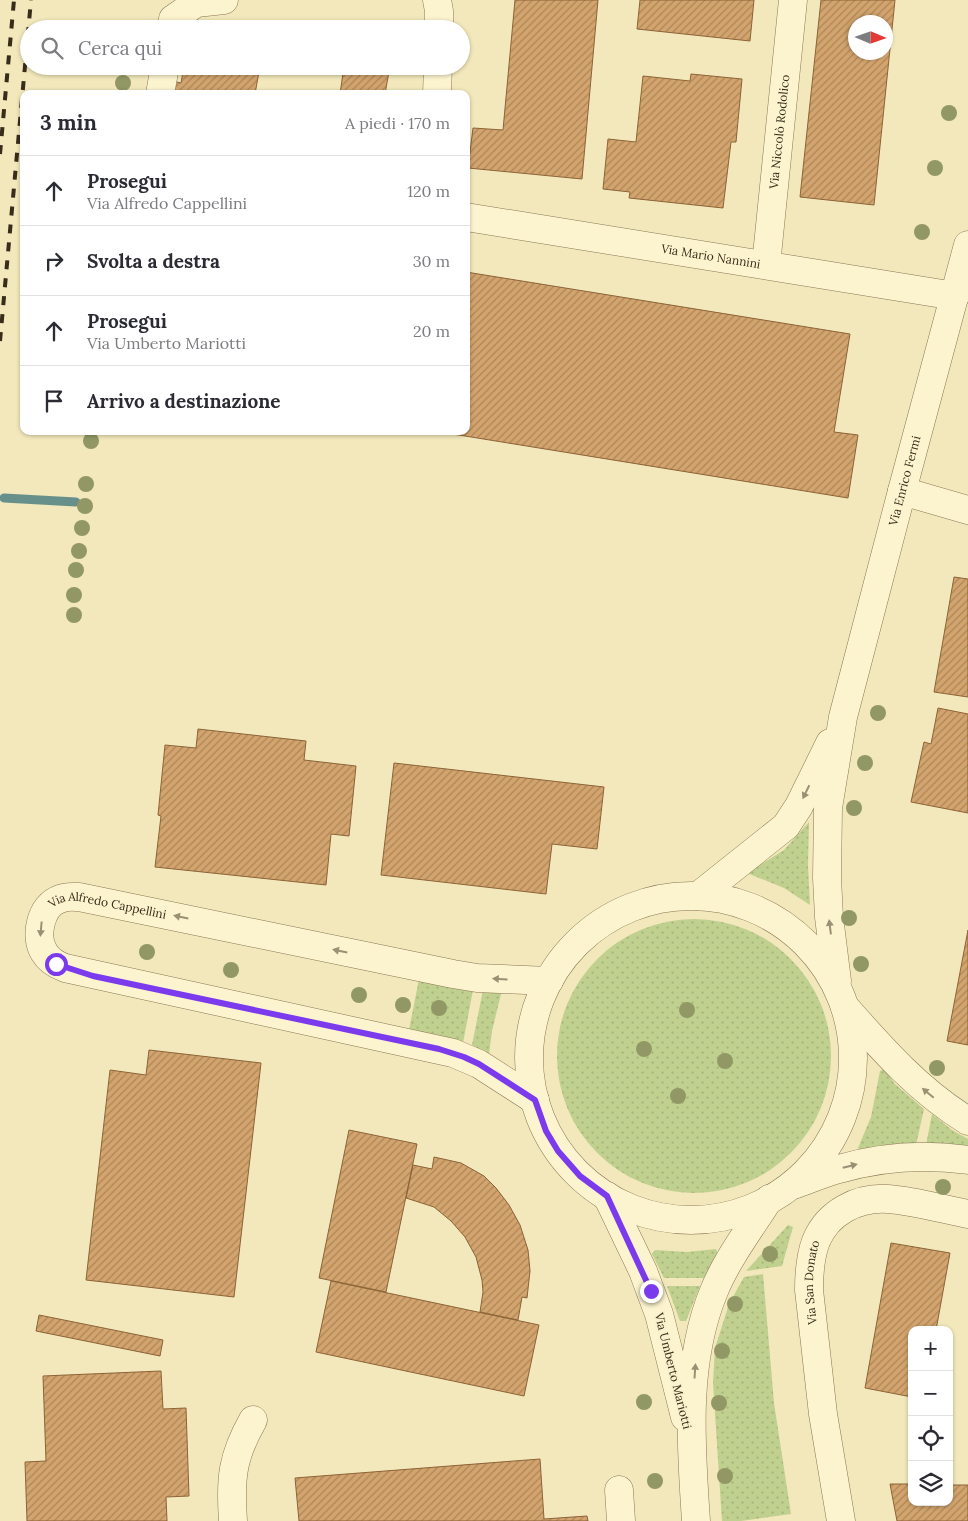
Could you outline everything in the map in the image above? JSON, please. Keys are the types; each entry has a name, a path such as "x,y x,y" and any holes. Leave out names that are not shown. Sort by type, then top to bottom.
{"street":[{"path":"173,20 196,3 224,0"},
{"path":"437,0 439,4 439,20"},
{"name":"Via Niccolò Rodolico","path":"766,265 793,0"},
{"path":"161,90 163,75"},
{"path":"437,90 438,75"},
{"name":"Via Mario Nannini","path":"470,218 955,296"},
{"name":"Via Enrico Fermi","path":"843,717 968,245"},
{"path":"902,491 968,510"},
{"path":"698,896 786,826 799,806 843,717"},
{"path":"843,717 828,808 827,838 829,917 840,998 884,1050 914,1081 937,1100 968,1121"},
{"path":"698,896 734,901 756,909 796,935 813,952 827,971 840,998 849,1025 852,1059 851,1082 846,1105 832,1136 820,1155 805,1173 778,1193 750,1209 709,1219 687,1220 646,1213 626,1206 607,1196 580,1176 558,1151 546,1131 535,1100 529,1067 531,1034 539,1001 563,958 583,937 617,913 657,899 698,896"},
{"name":"Via Alfredo Cappellini","path":"535,1100 479,1064 439,1049 93,976 65,968 48,958 43,951 40,932 41,920 50,904 58,899 79,897 453,974 477,978 549,981"},
{"path":"778,1193 839,1169 893,1158 924,1157 968,1160"},
{"name":"Via Umberto Mariotti","path":"696,1521 690,1437 696,1362 701,1331 715,1289 726,1269 778,1193"},
{"name":"Via Umberto Mariotti","path":"607,1196 643,1271 659,1314 690,1437"},
{"name":"Via San Donato","path":"840,1521 823,1414 809,1290 810,1264 817,1240 826,1225 838,1212 853,1204 869,1200 886,1199 968,1214"},
{"path":"233,1521 232,1483 234,1462 241,1441 253,1420"},
{"path":"619,1490 621,1521"}],"green space":[{"path":"809,822 808,865 810,905 784,888 747,873 784,850"},
{"path":"681,919 707,919 734,925 759,935 791,959 808,980 821,1004 829,1029 831,1056 829,1083 821,1108 808,1132 791,1153 770,1170 746,1183 721,1191 681,1193 654,1187 629,1177 607,1162 588,1143 573,1121 563,1096 557,1069 557,1043 563,1016 573,991 588,969 607,950 629,935 654,925"},
{"path":"419,979 473,990 463,1043 437,1035 409,1030"},
{"path":"483,990 502,990 492,1031 489,1054 472,1045"},
{"path":"884,1069 895,1084 924,1109 916,1145 862,1151 858,1148 871,1117 880,1071"},
{"path":"932,1114 952,1130 968,1139 968,1148 926,1145"},
{"path":"788,1225 793,1227 782,1266 746,1271"},
{"path":"716,1249 718,1254 704,1278 664,1278 652,1254 655,1250 687,1252"},
{"path":"763,1274 774,1403 791,1514 741,1521 722,1521 713,1383 715,1348 729,1304 744,1277"},
{"path":"667,1286 700,1286 686,1321 680,1321"}],"building":[{"path":"515,0 598,0 582,179 470,168 473,128 503,130"},
{"path":"640,0 754,0 750,41 637,29"},
{"path":"821,0 895,0 893,20 893,15 848,15 848,60 889,60 874,205 800,197"},
{"path":"691,74 742,79 736,142 731,142 723,208 629,198 630,192 603,189 608,139 636,142 643,76 690,81"},
{"path":"182,75 258,75 256,90 167,90 169,80 181,83"},
{"path":"343,75 388,75 386,90 341,90"},
{"path":"470,273 850,334 834,432 858,435 848,498 459,435 470,435"},
{"path":"954,577 968,579 968,697 934,692"},
{"path":"938,708 968,714 968,813 911,802 924,742 931,744"},
{"path":"198,729 306,741 304,760 356,766 349,836 331,834 326,885 155,867 161,816 158,815 165,745 196,748"},
{"path":"394,763 604,787 597,849 552,844 546,894 381,875"},
{"path":"968,930 968,1045 947,1041"},
{"path":"149,1050 261,1063 234,1297 86,1280 110,1070 146,1075"},
{"path":"349,1130 417,1144 386,1292 319,1278"},
{"path":"434,1157 461,1163 484,1176 509,1205 520,1225 528,1250 530,1271 527,1298 522,1297 518,1320 480,1312 483,1292 482,1280 476,1257 465,1237 451,1221 434,1207 406,1198 413,1165 432,1169"},
{"path":"891,1243 950,1253 937,1326 908,1326 908,1396 865,1388"},
{"path":"331,1281 539,1325 524,1396 316,1352"},
{"path":"39,1315 163,1340 160,1356 36,1331"},
{"path":"161,1371 163,1409 186,1408 189,1496 166,1497 167,1521 27,1521 25,1462 46,1461 43,1376"},
{"path":"540,1459 544,1519 587,1516 588,1521 299,1521 295,1478"},
{"path":"890,1484 908,1484 908,1506 953,1506 953,1485 968,1485 968,1521 897,1521"}],"waterway":[{"path":"4,498 76,502"}],"railway":[{"path":"0,154 14,0"},
{"path":"29,20 31,0"},
{"path":"23,90 24,75"},
{"path":"0,341 20,121"}],"route":[{"path":"56,964 93,976 439,1049 479,1064 535,1100 546,1131 558,1151 580,1176 607,1196 651,1291"}]}
